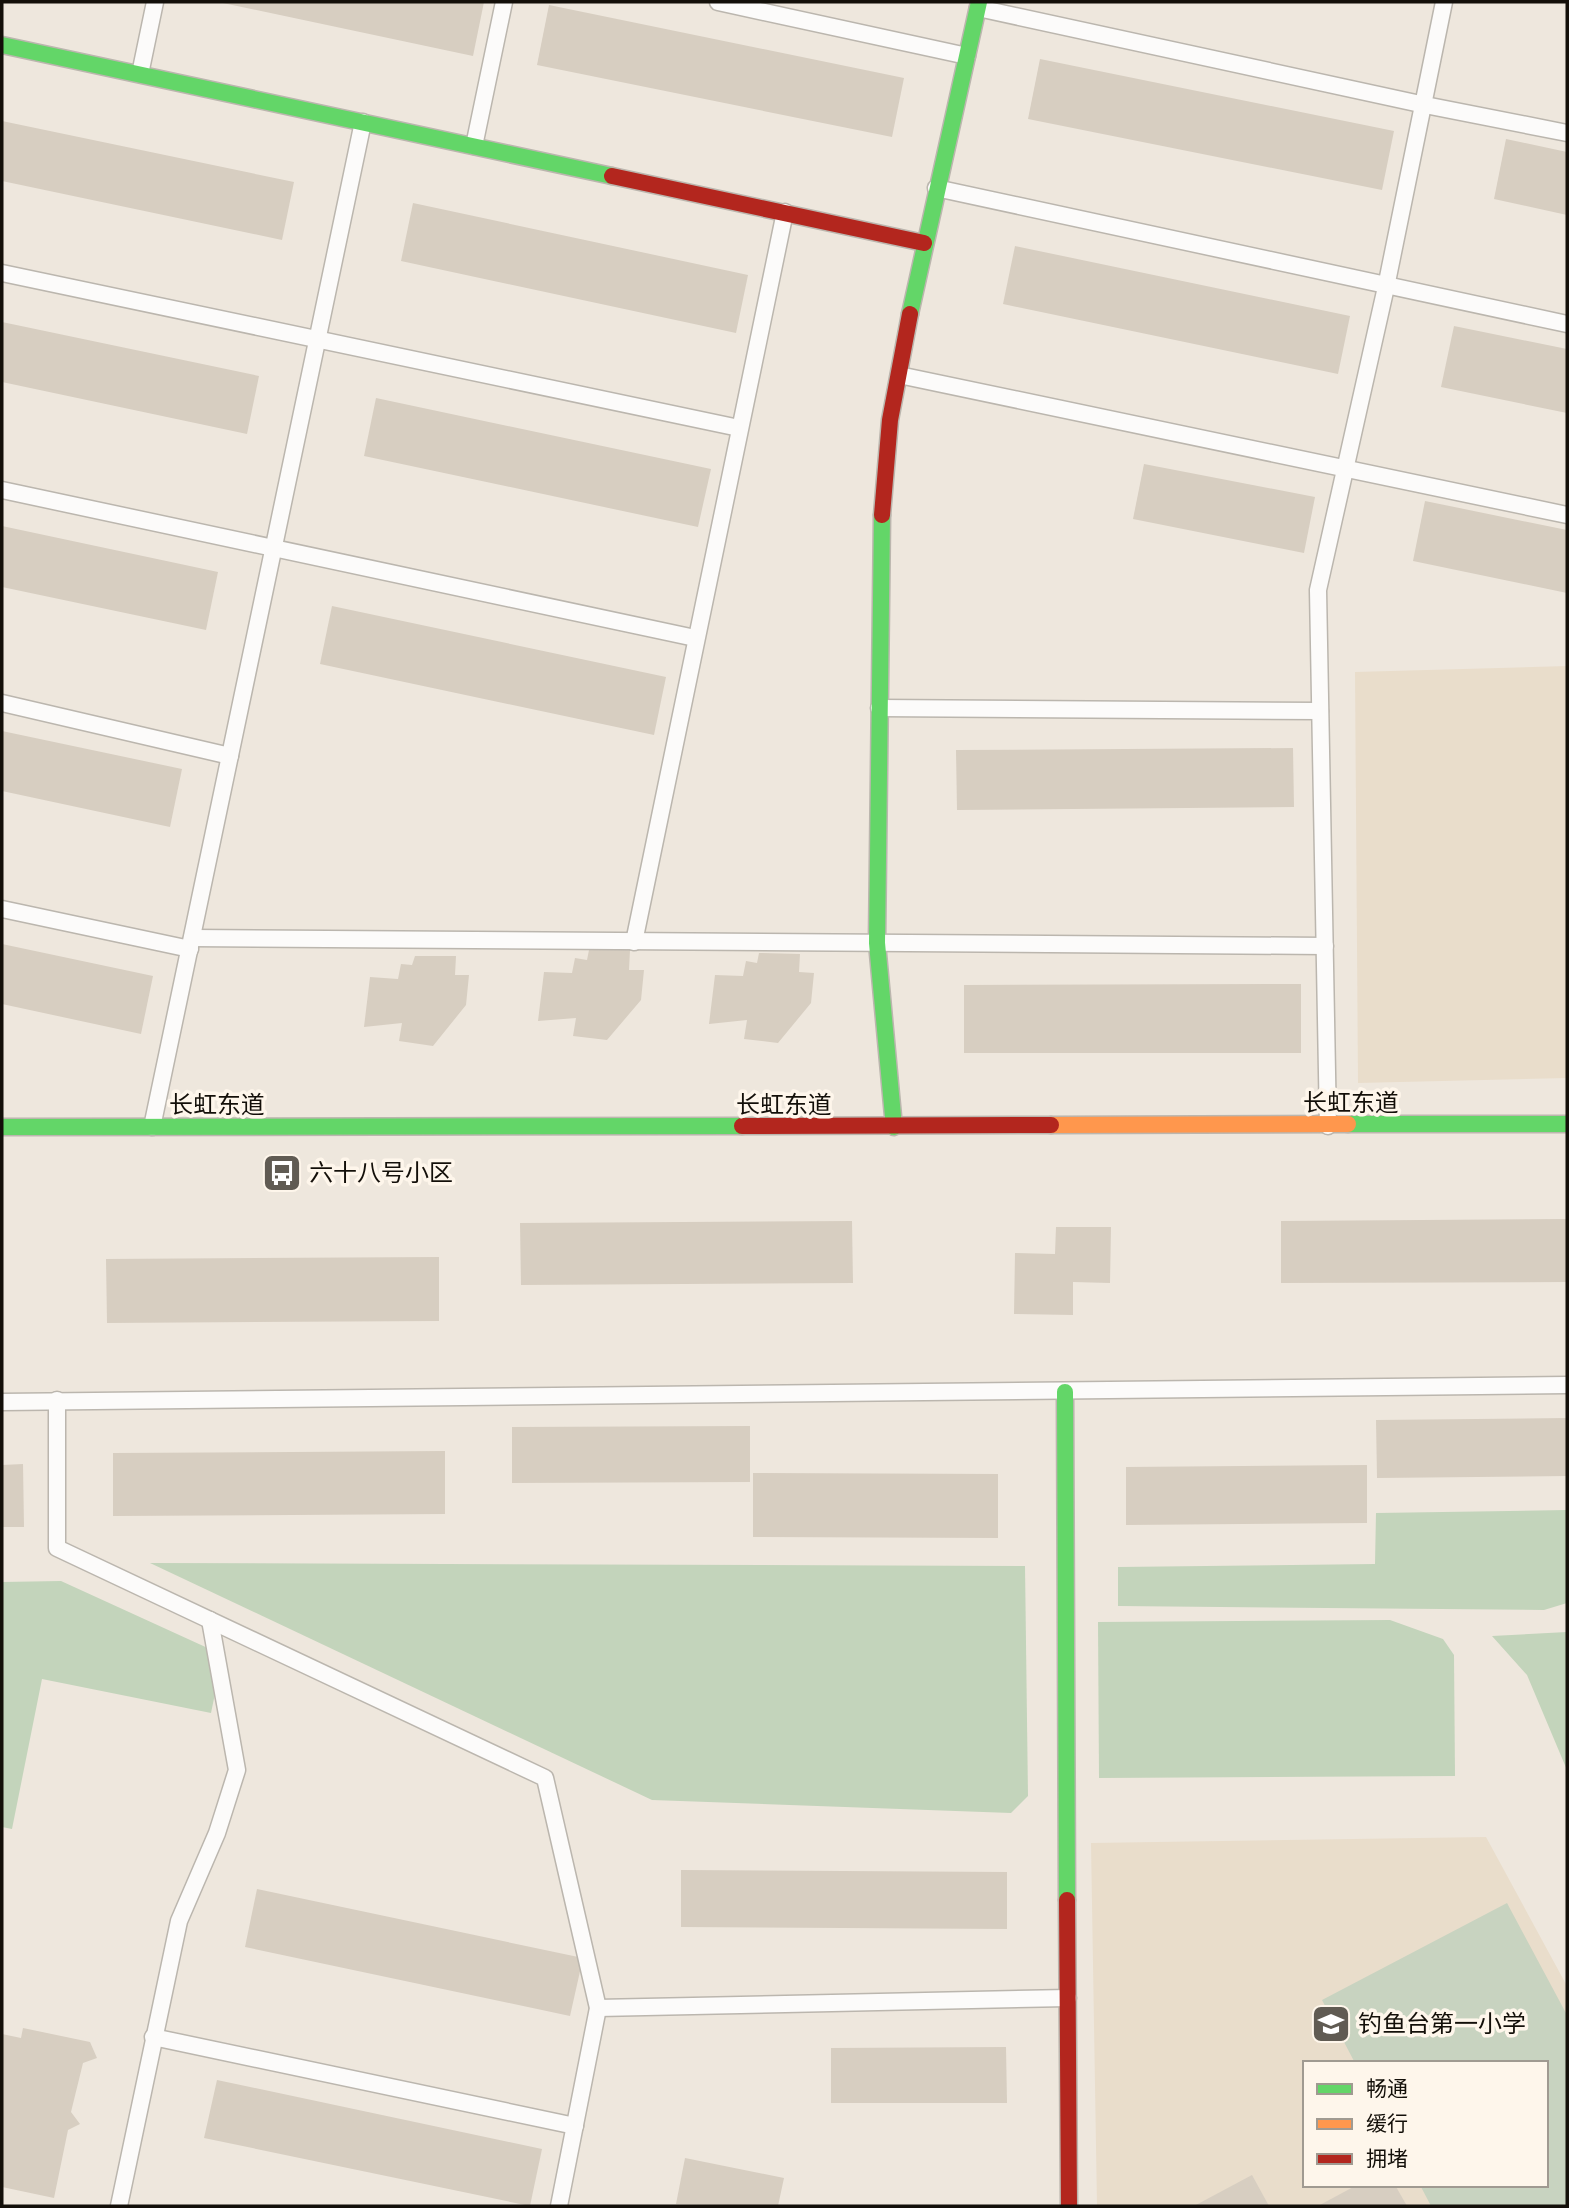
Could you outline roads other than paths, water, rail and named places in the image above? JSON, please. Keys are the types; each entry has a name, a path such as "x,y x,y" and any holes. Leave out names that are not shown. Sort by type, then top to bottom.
{"street":[{"path":"894,1127 877,943 882,504 890,420 924,243 979,5"},
{"path":"2,45 924,243"},
{"name":"长虹东道","path":"2,1127 1567,1124"},
{"path":"1065,1392 1069,2206"}],"lane":[{"path":"140,74 155,2"},
{"path":"474,146 504,2"},
{"path":"718,2 967,56"},
{"path":"1328,1126 1318,590 1387,287 1444,2"},
{"path":"979,5 1425,105 1567,133"},
{"path":"152,1128 363,122"},
{"path":"936,188 1567,324"},
{"path":"634,942 785,212"},
{"path":"2,273 739,428"},
{"path":"899,375 1567,514"},
{"path":"2,490 695,638"},
{"path":"2,703 230,756"},
{"path":"879,708 1320,711"},
{"path":"2,909 191,944 634,942 1325,946"},
{"path":"2,1402 1567,1385"},
{"path":"57,1400 57,1548 545,1778 598,2008 559,2206"},
{"path":"119,2206 179,1921 217,1833 237,1770 210,1620"},
{"path":"598,2008 1069,1998"},
{"path":"153,2037 575,2126"}],"place":[{"name":"六十八号小区","path":"282,1173"},
{"name":"钓鱼台第一小学","path":"1331,2024"}]}
